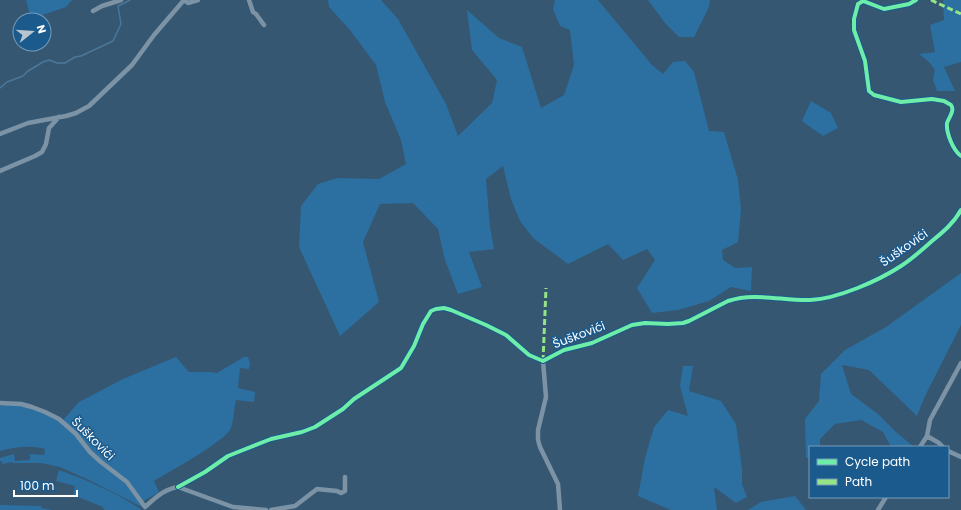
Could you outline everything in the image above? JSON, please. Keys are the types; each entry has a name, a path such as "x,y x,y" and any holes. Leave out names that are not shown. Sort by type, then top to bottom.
{"street":[{"path":"93,11 102,6 121,0"},
{"path":"0,134 28,123 76,113 88,106 138,58 154,35 184,0 188,3 198,0"},
{"path":"249,0 253,12 264,25"},
{"path":"916,0 909,4 884,9 861,1 857,7 854,30 865,61 869,91 874,95 901,102 932,99 944,101 951,105 953,108 948,121 948,128 953,147 961,156"},
{"path":"0,171 42,152 46,144 49,128 58,117"},
{"name":"Šuškovići","path":"0,403 21,404 45,412 59,419 76,434 90,452 127,482 144,508 160,494 170,488 178,487 205,472 228,456 271,439 309,430 341,411 354,399 401,368 414,346 423,324 431,311 436,309 444,308 451,310 506,335 524,352 544,361 564,350 592,342 632,325 655,322 668,324 683,323 728,300 735,298 763,297 786,300 810,300 839,294 866,284 901,266 943,232 953,222 961,210"},
{"path":"544,361 546,397 538,430 538,440 558,484 560,510"},
{"path":"921,446 927,436 930,420 961,364"},
{"path":"927,436 942,446"},
{"path":"949,451 961,457"},
{"path":"271,510 295,506 317,488 341,493 345,490 345,477"},
{"path":"178,487 234,507 266,510"},
{"path":"878,510 885,498"}],"shaded area":[{"path":"26,0 72,0 66,7 51,12 29,12"},
{"path":"328,0 381,0 398,19 446,104 458,136 492,103 497,80 472,50 467,10 499,38 522,47 541,108 564,95 574,65 570,30 560,26 553,9 555,0 598,0 652,65 663,74 673,62 685,61 694,72 709,131 724,132 738,180 741,210 738,242 722,250 723,260 735,268 752,267 751,291 731,287 709,301 678,310 652,313 637,288 655,260 647,249 623,260 608,244 568,264 533,238 520,221 511,199 503,166 486,179 490,227 494,249 469,252 482,287 458,294 445,260 438,229 413,203 380,204 363,242 379,302 340,336 299,247 301,206 318,184 337,178 379,179 406,164 401,140 385,102 376,65 350,30 329,7"},
{"path":"648,0 710,0 709,7 694,37 679,37 665,23"},
{"path":"943,0 961,0 961,62 944,67 955,91 937,91 933,80 935,70 929,62 919,54 935,52 930,25 944,20"},
{"path":"811,101 831,113 838,128 823,136 802,121"},
{"path":"961,273 961,325 925,396 917,416 869,370 842,365 851,394 878,414 913,446 890,446 883,432 861,420 835,424 820,439 820,446 809,446 809,458 806,458 805,419 819,401 821,374 845,350 886,327"},
{"path":"176,357 189,372 217,373 244,357 248,357 250,364 249,369 240,368 238,388 255,392 254,402 236,400 232,425 227,434 184,464 154,481 159,492 142,502 142,507 60,467 41,463 12,462 3,464 0,461 0,458 14,454 15,461 30,460 30,454 44,455 45,449 22,447 0,451 0,406 14,404 23,406 63,420 79,402 123,379"},
{"path":"683,366 693,366 689,391 721,401 736,424 742,469 742,484 747,497 736,503 714,487 717,510 671,510 638,496 645,458 654,427 668,410 688,416 680,386"},
{"path":"59,470 102,487 142,510 105,510 103,507 73,495 75,486 56,481"},
{"path":"795,496 806,510 748,510 761,502"},
{"path":"0,505 41,506 41,508 52,510 0,510"}],"waterway":[{"path":"0,88 7,82 23,76 28,71 43,62 49,60 57,63 65,63 75,57 81,56 113,41 121,24 118,6 130,0"}],"marked path":[{"path":"931,0 961,14"},
{"path":"543,361 546,288"}],"cycle path":[{"path":"916,0 909,4 884,9 863,1 858,4 854,19 854,30 865,61 869,91 874,95 901,102 932,99 944,101 951,105 952,110 947,127 953,146 961,156"},
{"path":"178,487 205,472 228,456 271,439 302,432 315,427 343,409 354,399 401,368 414,346 423,324 431,311 436,309 444,308 451,310 486,325 506,335 529,355 543,361 564,350 592,343 632,325 645,323 683,323 728,301 738,298 759,297 810,300 845,293 881,278 905,263 944,231 961,210"}]}
